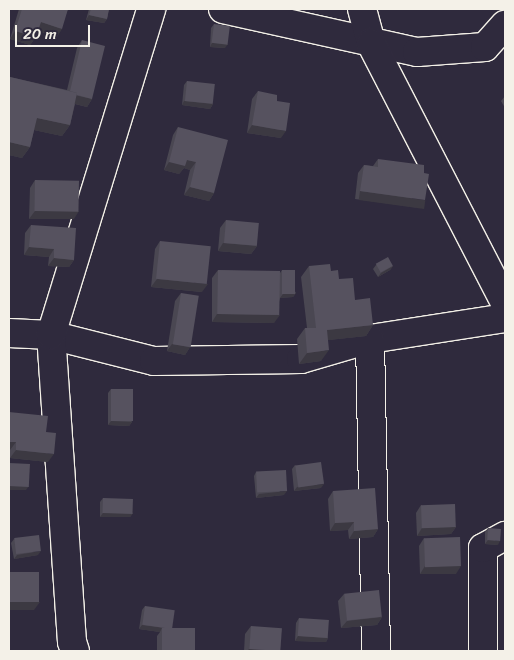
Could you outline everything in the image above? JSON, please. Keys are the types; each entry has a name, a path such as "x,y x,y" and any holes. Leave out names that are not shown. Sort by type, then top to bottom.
{"street":[{"path":"75,651 72,642 50,335 151,9"},
{"path":"223,9 417,52 485,47 505,25"},
{"path":"362,9 371,43 505,303"},
{"path":"9,333 50,335 154,361 301,358 370,339 505,318"},
{"path":"370,339 376,651"},
{"path":"483,651 483,548 505,536"}],"building":[{"path":"22,9 68,9 62,29 41,22 36,37 15,31"},
{"path":"91,9 109,9 107,19 89,15"},
{"path":"214,24 230,26 228,45 212,43"},
{"path":"82,40 105,46 92,99 70,91"},
{"path":"10,77 77,93 70,125 37,118 30,147 9,142"},
{"path":"187,81 215,84 213,104 185,101"},
{"path":"258,91 277,95 277,101 290,103 286,131 252,125"},
{"path":"178,127 228,140 214,193 190,187 196,162 187,160 185,166 169,162"},
{"path":"378,159 424,165 424,173 429,174 425,200 360,191 364,165 378,167"},
{"path":"35,180 79,181 78,212 34,211"},
{"path":"226,220 259,223 257,246 224,243"},
{"path":"31,225 76,228 74,260 54,258 54,249 29,247"},
{"path":"160,241 211,246 207,284 156,279"},
{"path":"388,257 393,266 381,273 376,264"},
{"path":"330,264 331,271 338,270 339,279 353,278 355,300 370,298 373,325 327,330 329,350 307,353 305,328 316,328 309,266"},
{"path":"218,270 280,271 279,315 217,314"},
{"path":"282,270 295,270 295,294 282,294"},
{"path":"181,293 199,296 191,347 173,344"},
{"path":"111,389 133,389 133,421 111,421"},
{"path":"9,412 48,416 46,432 56,433 54,454 16,450 16,442 9,442"},
{"path":"321,462 324,484 298,487 295,466"},
{"path":"9,463 30,464 29,487 9,486"},
{"path":"286,470 287,491 257,493 256,472"},
{"path":"375,488 378,529 354,531 354,522 335,523 333,491"},
{"path":"103,498 133,499 132,514 102,513"},
{"path":"455,504 456,527 422,528 421,505"},
{"path":"488,528 501,529 500,541 487,540"},
{"path":"39,535 41,551 16,554 14,538"},
{"path":"460,537 461,566 425,567 424,538"},
{"path":"9,572 39,572 39,602 9,602"},
{"path":"379,590 382,617 347,621 344,594"},
{"path":"145,606 175,610 172,629 142,625"},
{"path":"299,618 329,620 328,638 298,636"},
{"path":"251,626 282,628 280,651 249,649"},
{"path":"162,628 195,628 195,651 162,651"}]}
